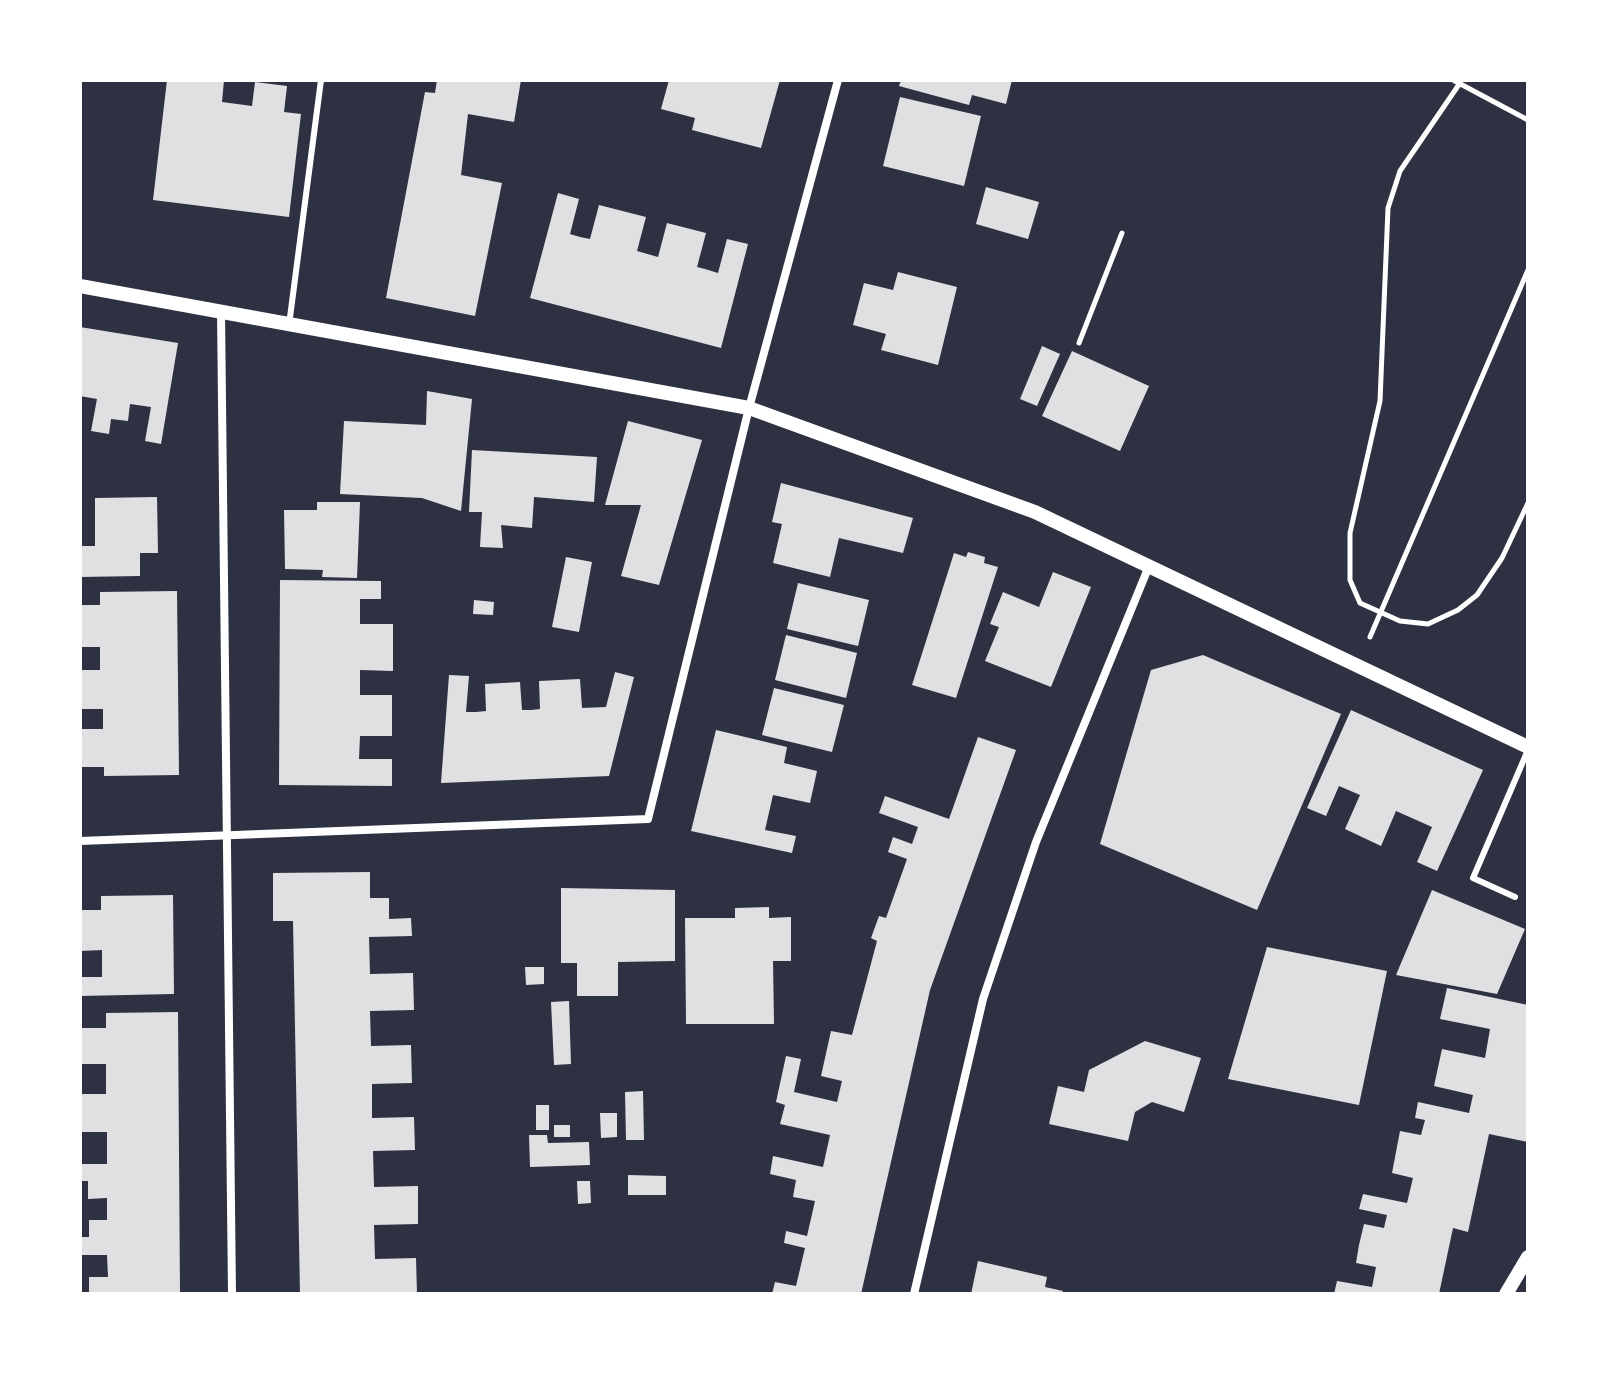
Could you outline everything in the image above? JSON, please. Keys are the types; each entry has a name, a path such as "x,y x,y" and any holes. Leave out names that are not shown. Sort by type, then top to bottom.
{"street":[{"path":"80,841 648,819 749,408 838,80"},
{"path":"80,286 749,408 1035,512 1528,748"},
{"path":"221,312 232,1294"},
{"path":"914,1294 983,999 1036,842 1149,565"},
{"path":"1506,1294 1528,1257"}],"lane":[{"path":"289,325 321,80"},
{"path":"1515,897 1473,878 1528,748"}],"path":[{"path":"1453,80 1528,120"},
{"path":"1460,83 1400,171 1388,208 1380,401 1350,533 1350,580 1360,603 1400,621 1428,624 1458,610 1477,595 1502,558 1528,503"},
{"path":"1079,343 1122,233"},
{"path":"1372,634 1528,270"}],"building":[{"path":"167,80 224,80 222,102 252,106 255,82 287,86 284,112 301,114 289,217 153,200"},
{"path":"437,80 521,80 514,122 468,114 461,175 502,183 475,316 386,298 425,92 435,93"},
{"path":"669,80 780,80 761,148 692,130 695,118 661,109"},
{"path":"901,80 1012,80 1006,104 972,95 969,105 899,86"},
{"path":"900,97 981,116 964,186 883,166"},
{"path":"986,187 1039,202 1028,239 976,224"},
{"path":"558,193 579,199 570,234 580,237 590,239 599,205 646,217 637,251 658,257 667,223 706,233 697,267 718,273 727,239 748,244 721,348 530,298"},
{"path":"898,272 957,287 938,365 881,350 886,334 853,325 864,283 893,290"},
{"path":"80,327 178,343 161,444 145,441 151,407 130,404 128,421 111,419 109,434 91,431 97,399 80,396"},
{"path":"1042,346 1060,354 1037,406 1020,399"},
{"path":"1072,351 1149,386 1120,451 1042,416"},
{"path":"427,391 472,399 461,511 422,498 340,494 344,421 426,425"},
{"path":"628,421 702,440 659,585 621,576 641,505 605,505"},
{"path":"472,450 597,457 594,502 534,497 532,528 501,525 503,548 480,547 482,512 469,512"},
{"path":"781,483 913,518 903,553 839,538 830,577 773,563 782,524 772,522"},
{"path":"157,497 158,553 140,553 140,576 80,577 80,546 95,546 95,498"},
{"path":"317,502 360,502 357,578 322,577 323,570 285,569 284,510 317,510"},
{"path":"968,552 985,557 984,563 998,567 956,698 912,685 954,553 966,557"},
{"path":"566,557 592,562 579,632 552,627"},
{"path":"1053,572 1091,587 1051,687 985,661 999,627 990,624 1003,592 1039,607"},
{"path":"280,580 381,581 381,599 360,599 360,624 393,624 393,671 360,670 360,695 392,695 392,736 360,736 359,759 392,759 392,786 279,785"},
{"path":"798,583 869,600 858,646 787,629"},
{"path":"177,591 179,775 104,776 104,767 80,767 80,729 103,729 103,709 80,709 80,670 100,670 100,647 80,647 80,605 100,605 100,592"},
{"path":"474,600 494,602 493,615 473,614"},
{"path":"786,635 857,653 846,698 775,680"},
{"path":"1203,655 1341,714 1257,910 1100,844 1151,670"},
{"path":"615,672 634,677 609,776 441,783 449,675 469,676 466,712 476,712 486,711 485,684 520,682 522,710 531,710 540,709 539,681 580,679 582,708 606,707"},
{"path":"774,688 844,705 832,752 762,735"},
{"path":"1351,710 1483,770 1437,871 1417,862 1432,827 1396,811 1381,846 1345,829 1360,795 1339,786 1326,816 1307,808"},
{"path":"716,730 787,747 784,763 817,771 810,803 773,795 765,830 796,836 792,853 691,831"},
{"path":"978,737 1016,750 930,990 861,1294 772,1294 775,1282 796,1286 805,1248 784,1243 786,1231 807,1236 815,1201 793,1197 796,1180 770,1174 773,1156 823,1167 830,1135 780,1124 785,1105 776,1102 786,1056 801,1059 794,1092 837,1102 842,1081 821,1076 831,1031 852,1035 877,941 871,938 879,916 886,918 907,859 888,852 893,837 912,844 918,827 879,813 885,796 949,819"},
{"path":"370,872 370,898 389,898 389,919 411,918 412,936 369,937 370,974 413,973 414,1010 370,1011 371,1046 411,1045 412,1083 372,1084 372,1118 414,1117 415,1150 373,1151 374,1187 418,1186 418,1224 374,1225 375,1259 416,1258 417,1294 300,1294 293,921 273,921 273,873"},
{"path":"561,888 675,890 675,961 618,962 618,996 577,996 577,963 561,963"},
{"path":"1432,890 1525,929 1497,994 1396,975"},
{"path":"173,895 174,994 80,996 80,977 102,977 102,950 80,951 80,910 101,910 101,896"},
{"path":"769,907 769,918 791,917 791,961 773,961 774,1024 686,1024 685,918 735,918 735,908"},
{"path":"1267,947 1387,971 1359,1105 1228,1079"},
{"path":"525,967 544,967 544,984 526,985"},
{"path":"1447,988 1528,1005 1528,1142 1489,1134 1468,1232 1453,1228 1439,1294 1334,1294 1337,1281 1372,1287 1376,1267 1356,1263 1359,1245 1364,1224 1384,1228 1387,1215 1359,1209 1363,1194 1407,1203 1413,1178 1392,1173 1400,1131 1421,1135 1425,1120 1415,1118 1418,1102 1469,1113 1473,1095 1434,1086 1442,1049 1485,1058 1490,1029 1440,1019"},
{"path":"569,1001 571,1064 554,1065 551,1002"},
{"path":"178,1012 180,1294 89,1294 89,1277 108,1277 107,1255 80,1255 80,1237 89,1237 89,1220 107,1220 107,1198 88,1199 88,1181 80,1181 80,1164 107,1164 107,1132 80,1132 81,1094 106,1094 106,1064 80,1064 80,1028 106,1028 106,1013"},
{"path":"1145,1041 1201,1058 1184,1112 1152,1102 1135,1112 1128,1141 1049,1124 1058,1086 1084,1092 1089,1070"},
{"path":"643,1091 644,1140 626,1140 625,1092"},
{"path":"536,1105 549,1105 549,1130 536,1130"},
{"path":"600,1113 617,1113 617,1137 601,1138"},
{"path":"554,1125 570,1125 570,1137 554,1137"},
{"path":"529,1135 547,1135 548,1143 589,1142 590,1165 530,1167"},
{"path":"628,1175 666,1176 666,1195 628,1195"},
{"path":"577,1181 590,1181 591,1203 578,1204"},
{"path":"978,1261 1047,1277 1045,1287 1063,1291 1062,1294 971,1294"}]}
